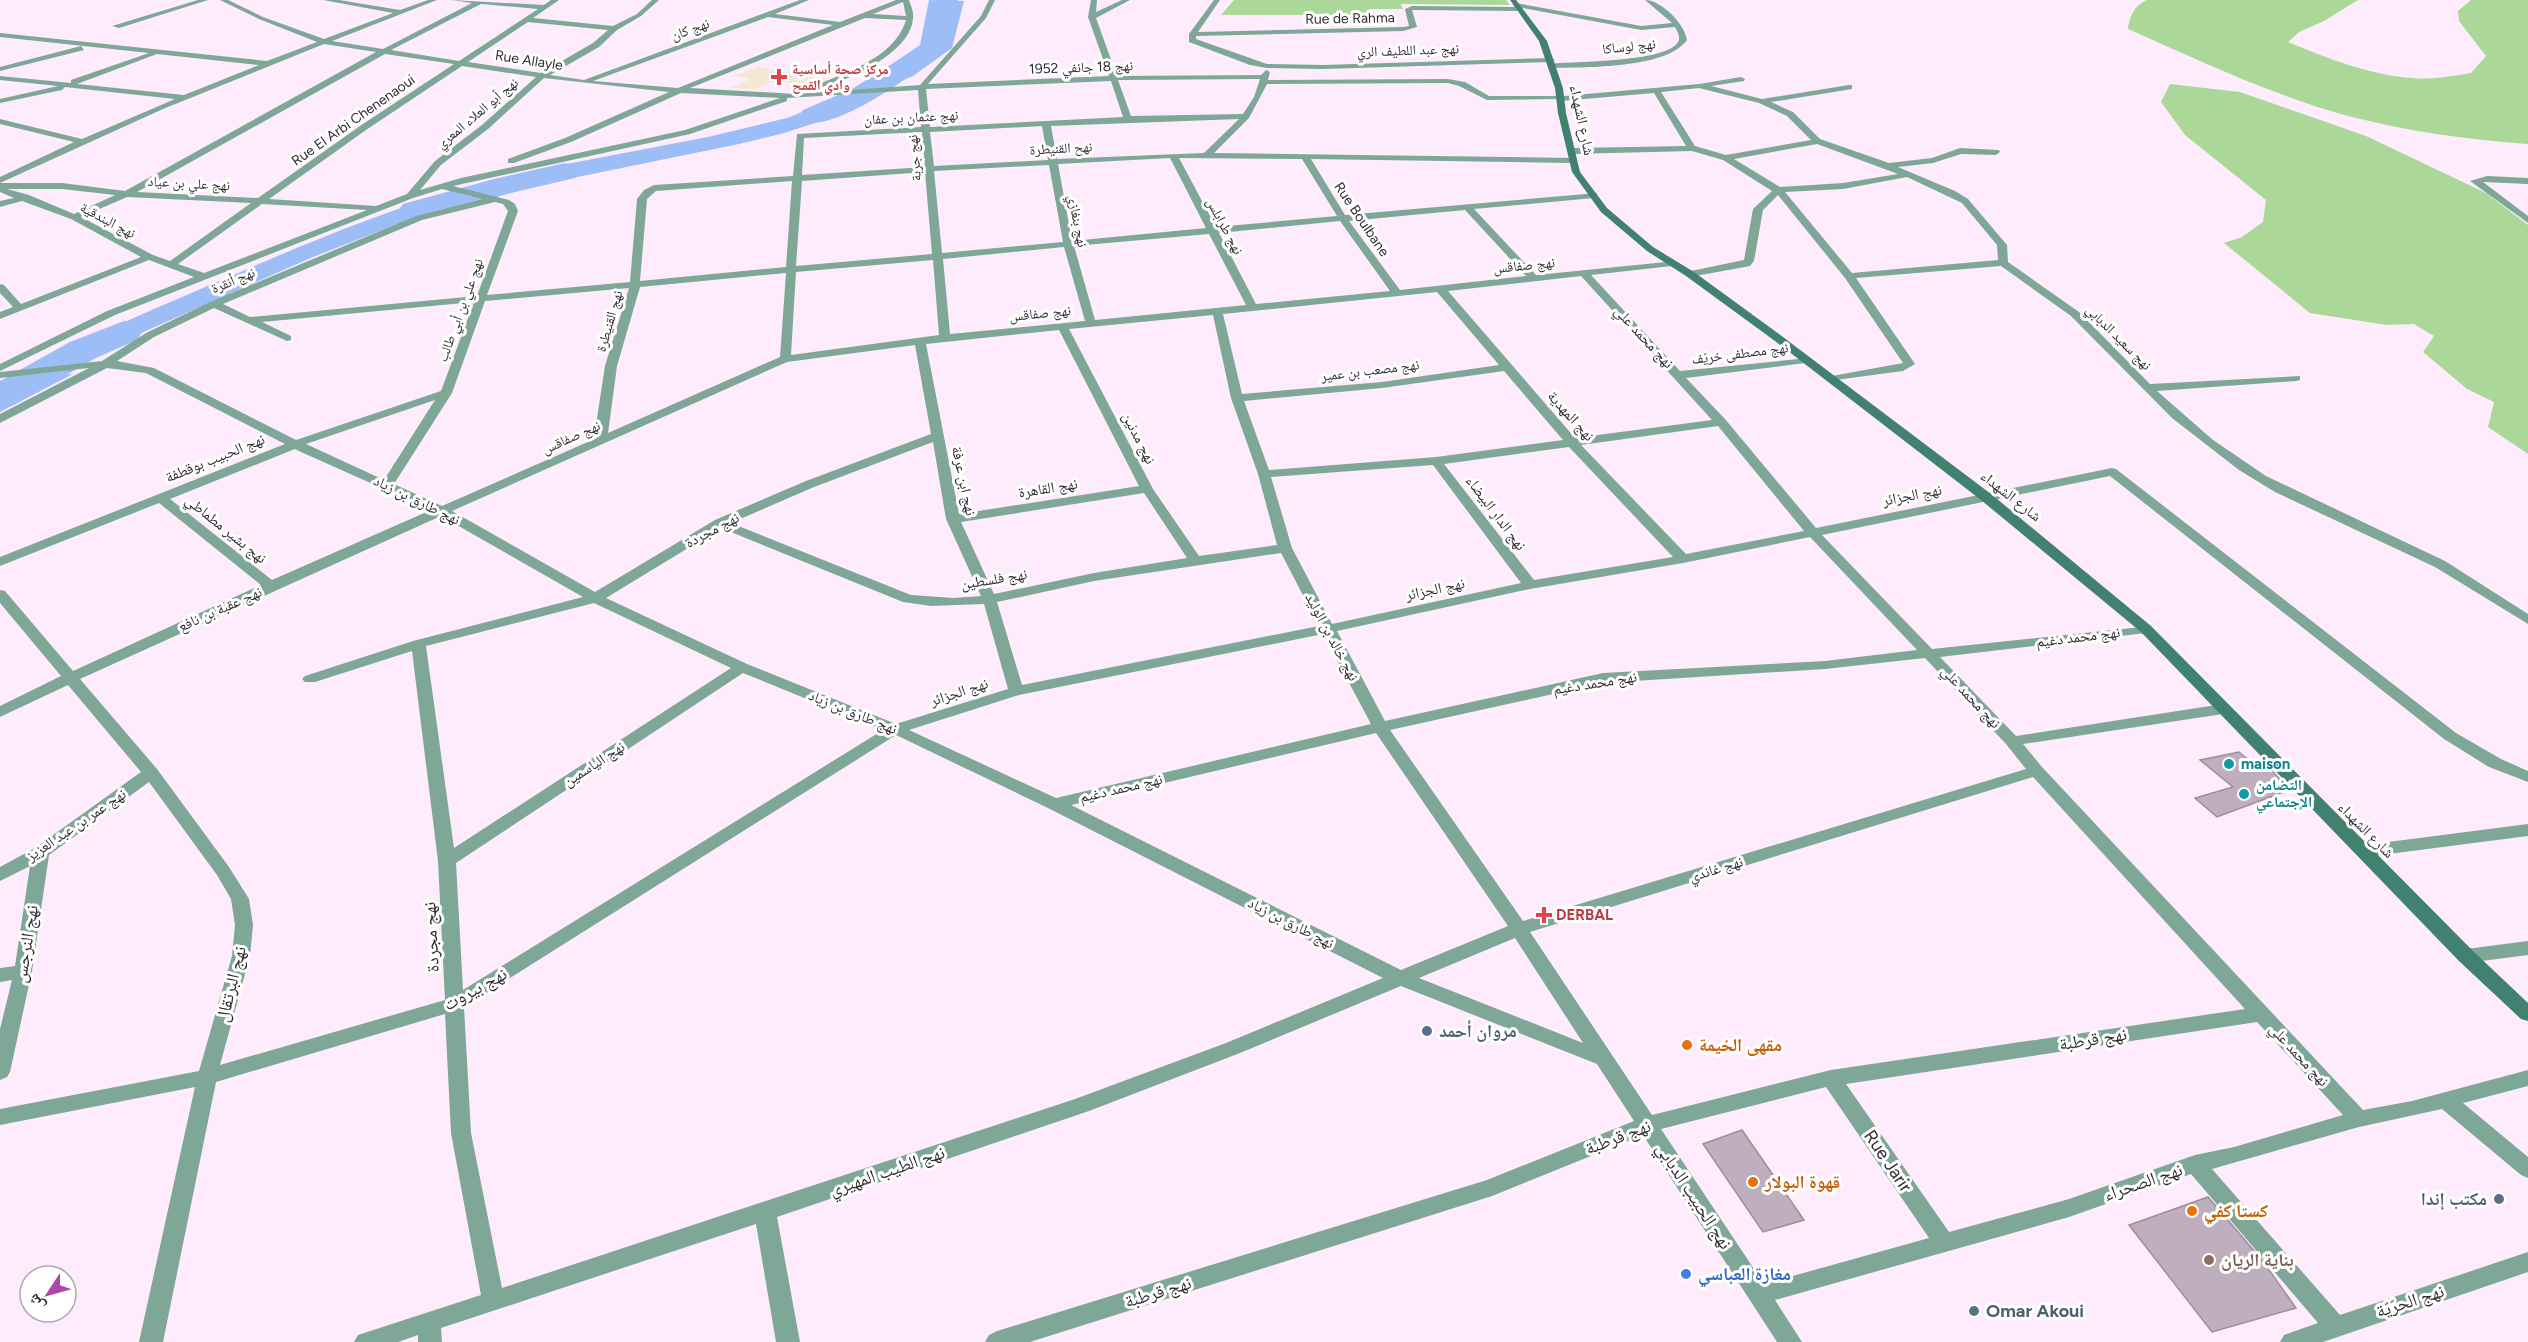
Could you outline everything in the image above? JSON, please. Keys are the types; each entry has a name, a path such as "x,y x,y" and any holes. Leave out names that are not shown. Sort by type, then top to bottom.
{"main road":[{"name":"شارع الشهداء","path":"1516,5 1543,41 1551,63 1561,98 1576,172 1604,210 1672,263 1832,379 1986,497 2146,629 2466,956 2528,1014"}],"street":[{"path":"116,26 205,0"},
{"name":"Rue Allayle","path":"223,0 261,18 324,42 582,82 795,96 898,88"},
{"path":"326,0 402,12"},
{"path":"0,180 80,141 183,97 434,0"},
{"path":"454,0 545,7"},
{"name":"Rue El Arbi Chenenaoui","path":"169,266 459,63 556,0"},
{"name":"نهج أبو العلاء المعري","path":"410,196 438,163 484,127 542,76 596,45 614,28 639,15 656,0"},
{"name":"نهج كان","path":"582,82 806,0"},
{"path":"0,368 90,322 202,276 378,207 445,187 568,140 680,90 902,0"},
{"path":"461,181 687,132 831,83 879,58 897,44 910,18 906,0"},
{"path":"922,87 984,17 992,0"},
{"path":"1094,0 1092,17 1116,78 1128,119"},
{"path":"1092,17 1127,0"},
{"path":"1193,33 1217,0"},
{"name":"نهج لوساكا","path":"1551,63 1666,55 1676,51 1683,43 1678,26 1648,0"},
{"path":"74,217 126,194 384,51 480,2"},
{"path":"1516,5 1641,28 1678,26"},
{"name":"Rue de Rahma","path":"1193,33 1403,29 1414,25 1408,9 1412,8 1516,5"},
{"path":"766,15 842,24"},
{"path":"861,16 910,18"},
{"path":"528,20 614,28"},
{"name":"نهج عبد اللطيف الري","path":"1193,33 1191,38 1196,42 1267,66 1551,63"},
{"path":"0,35 268,63"},
{"path":"0,69 92,45"},
{"path":"69,84 160,51"},
{"path":"1204,157 1235,131 1246,116 1265,80 1267,66"},
{"path":"0,78 183,97"},
{"name":"نهج 18 جانفي 1952","path":"898,88 1116,78 1448,81 1462,84 1487,98 1561,98 1700,86"},
{"path":"1700,86 1741,79"},
{"path":"0,101 78,85"},
{"path":"1700,86 1762,101 1790,114 1817,141 1889,166 1937,186 1965,201 2002,245 2003,263 1849,276"},
{"name":"نهج جربة","path":"922,87 945,338"},
{"path":"1762,101 1849,87"},
{"path":"1656,90 1692,148"},
{"name":"نهج عثمان بن عفان","path":"785,359 800,136 1128,119 1246,116"},
{"path":"0,121 80,141"},
{"name":"نهج بنغازي","path":"1046,123 1068,244 1091,323"},
{"path":"1726,158 1817,141"},
{"name":"نهح القنيطرة","path":"635,285 642,199 646,192 665,186 1173,156 1306,158 1572,155 1692,148 1726,158"},
{"path":"1889,166 1933,160 1960,151 1996,152"},
{"name":"نهج طرابلس","path":"1173,156 1253,308"},
{"name":"Rue Boulbane","path":"1306,158 1343,219 1397,293"},
{"path":"1726,158 1778,190 1849,276 1909,364 1902,368 1832,379"},
{"path":"1690,274 1746,264 1749,261 1758,209 1778,190 1843,186 1906,175"},
{"path":"2528,181 2487,179 2475,181 2528,220"},
{"path":"0,204 62,186"},
{"name":"نهج علي بن عياد","path":"0,188 62,186 126,194 378,207"},
{"name":"نهج علي بن أبي طالب","path":"388,484 446,393 513,211 512,206 506,202 445,187"},
{"name":"نهج البندقية","path":"0,188 74,217 169,266 202,276"},
{"path":"252,320 1594,195"},
{"name":"نهج أنقرة","path":"0,419 105,364 150,334 214,304 419,218 489,198"},
{"path":"1468,208 1534,279"},
{"path":"0,316 149,257"},
{"name":"نهج صفاقس","path":"443,511 785,359 945,338 1440,289 1672,263"},
{"name":"نهج سعيد الدبابي","path":"2003,263 2064,304 2194,431 2256,477 2440,564 2528,620"},
{"name":"نهج محمد علي","path":"1584,274 1721,422 1812,532 2012,741 2036,771 2358,1119"},
{"name":"نهج القنيطرة","path":"603,439 601,431 611,366 635,285"},
{"path":"0,287 18,307"},
{"name":"نهج المهدية","path":"1440,289 1572,443 1683,559"},
{"path":"214,304 287,338"},
{"name":"نهج خالد بن الوليد","path":"1217,310 1237,399 1264,474 1285,548 1380,727 1519,929"},
{"name":"نهج مدنين","path":"1062,326 1147,489 1196,561"},
{"name":"نهج ابن عرفة","path":"920,341 953,519 989,598 1016,691"},
{"name":"نهج مصطفى خريّف","path":"1679,375 1804,360"},
{"name":"نهج طارق بن زياد","path":"0,375 105,364 126,364 150,370 295,444 388,484 443,511 595,598 742,667 895,729 1054,804 1400,978 1604,1059"},
{"name":"نهج مصعب بن عمير","path":"1237,399 1382,386 1506,367"},
{"path":"2148,388 2296,378"},
{"name":"نهج الحبيب بوقطفة","path":"0,562 295,444 446,393"},
{"path":"1264,474 1436,461 1721,422"},
{"name":"نهج مجردة","path":"310,679 418,644 595,598 720,523 810,484 938,436"},
{"name":"نهج الدار البيضاء","path":"1436,461 1530,585"},
{"name":"نهج الجزائر","path":"895,729 1016,691 1328,629 1530,585 1683,559 2112,472 2450,735 2495,763 2528,777"},
{"name":"نهج القاهرة","path":"953,519 1147,489"},
{"name":"نهج بشير مطماطي","path":"161,498 271,586"},
{"name":"نهج عقبة بن نافع","path":"0,712 271,586 443,511"},
{"name":"نهج فلسطين","path":"720,523 908,599 925,602 989,598 1095,577 1285,548"},
{"name":"نهج البرتقال","path":"0,594 152,773 223,871 240,899 244,925 241,956 207,1077 152,1342"},
{"name":"نهج محمد دغيم","path":"1054,804 1380,727 1603,678 1931,655 2146,629"},
{"name":"نهج مجردة","path":"418,644 447,861 461,1133 493,1300"},
{"name":"نهج الياسمين","path":"447,861 742,667"},
{"path":"2012,741 2223,709"},
{"name":"نهج بيروت","path":"0,1117 207,1077 453,1005 895,729"},
{"name":"نهج غاندي","path":"1400,978 1519,929 2036,771"},
{"name":"نهج عمر بن عبد العزيز","path":"0,875 41,852 152,773"},
{"path":"2365,851 2528,830"},
{"name":"نهج النرجس","path":"0,1071 23,971 41,852"},
{"name":"نهج الحبيب الدبابي","path":"1519,929 1790,1342"},
{"path":"2466,956 2528,948"},
{"path":"0,975 23,971"},
{"name":"نهج الطيب المهيري","path":"366,1342 430,1331 493,1300 765,1212 1082,1105 1233,1048 1400,978"},
{"name":"نهج قرطبة","path":"997,1342 1492,1187 1647,1124 1831,1078 2260,1014"},
{"name":"Rue Jarir","path":"1831,1078 1945,1245"},
{"name":"نهج الصحراء","path":"1759,1295 1945,1245 2069,1208 2195,1164 2234,1156 2358,1119 2446,1101 2528,1078"},
{"path":"2446,1101 2528,1169"},
{"path":"2195,1164 2335,1326"},
{"path":"765,1212 788,1342"},
{"name":"نهج الحرّيّة","path":"2302,1341 2335,1326 2528,1262"}],"shaded area":[{"name":"مركز صحة أساسية وادي القمح","path":"758,67 829,80 814,86 775,81 755,89 730,88 751,79 734,76"}],"green space":[{"path":"1234,0 1506,0 1510,5 1401,4 1403,9 1369,9 1367,15 1221,15"},
{"path":"2147,0 2358,0 2324,21 2299,32 2288,42 2364,70 2396,76 2427,78 2471,73 2486,56 2459,21 2458,11 2471,0 2528,0 2528,144 2460,137 2393,126 2320,108 2264,88 2128,29 2133,12"},
{"path":"2170,84 2240,92 2366,136 2486,193 2528,225 2528,454 2488,427 2494,402 2467,389 2423,352 2434,336 2414,324 2387,325 2310,313 2224,243 2242,237 2263,222 2266,200 2185,135 2161,102"}],"water":[{"path":"929,0 964,1 952,48 913,76 893,84 861,85 920,45"},
{"path":"884,91 831,118 739,144 514,190 483,184 535,170 708,137 787,118 853,92"},
{"path":"456,191 484,197 444,206 313,257 130,338 95,358 34,364 81,341 311,242 397,209"},
{"path":"73,374 0,412 0,384 5,381"}],"building":[{"name":"التضامن الإجتماعي","path":"2239,752 2260,770 2269,767 2289,790 2217,817 2195,798 2233,787 2200,760"},
{"name":"قهوة البولار","path":"1742,1130 1804,1220 1763,1232 1703,1144"},
{"name":"بناية الريان","path":"2208,1197 2262,1260 2296,1308 2212,1332 2129,1225"}],"waterway":[{"path":"813,116 861,95 935,47 947,0"},
{"path":"414,211 505,185 565,172"},
{"path":"0,397 83,350 124,332"}],"place":[{"name":"مركز صحة أساسية وادي القمح","path":"779,77"},
{"name":"maison","path":"2229,764"},
{"name":"التضامن الإجتماعي","path":"2244,794"},
{"name":"DERBAL","path":"1544,915"},
{"name":"مروان أحمد","path":"1427,1031"},
{"name":"مقهى الخيمة","path":"1687,1045"},
{"name":"قهوة البولار","path":"1753,1182"},
{"name":"مكتب إندا","path":"2499,1199"},
{"name":"كستا كفي","path":"2192,1211"},
{"name":"بناية الريان","path":"2209,1260"},
{"name":"مغازة العباسي","path":"1686,1274"},
{"name":"Omar Akoui","path":"1974,1311"}]}
